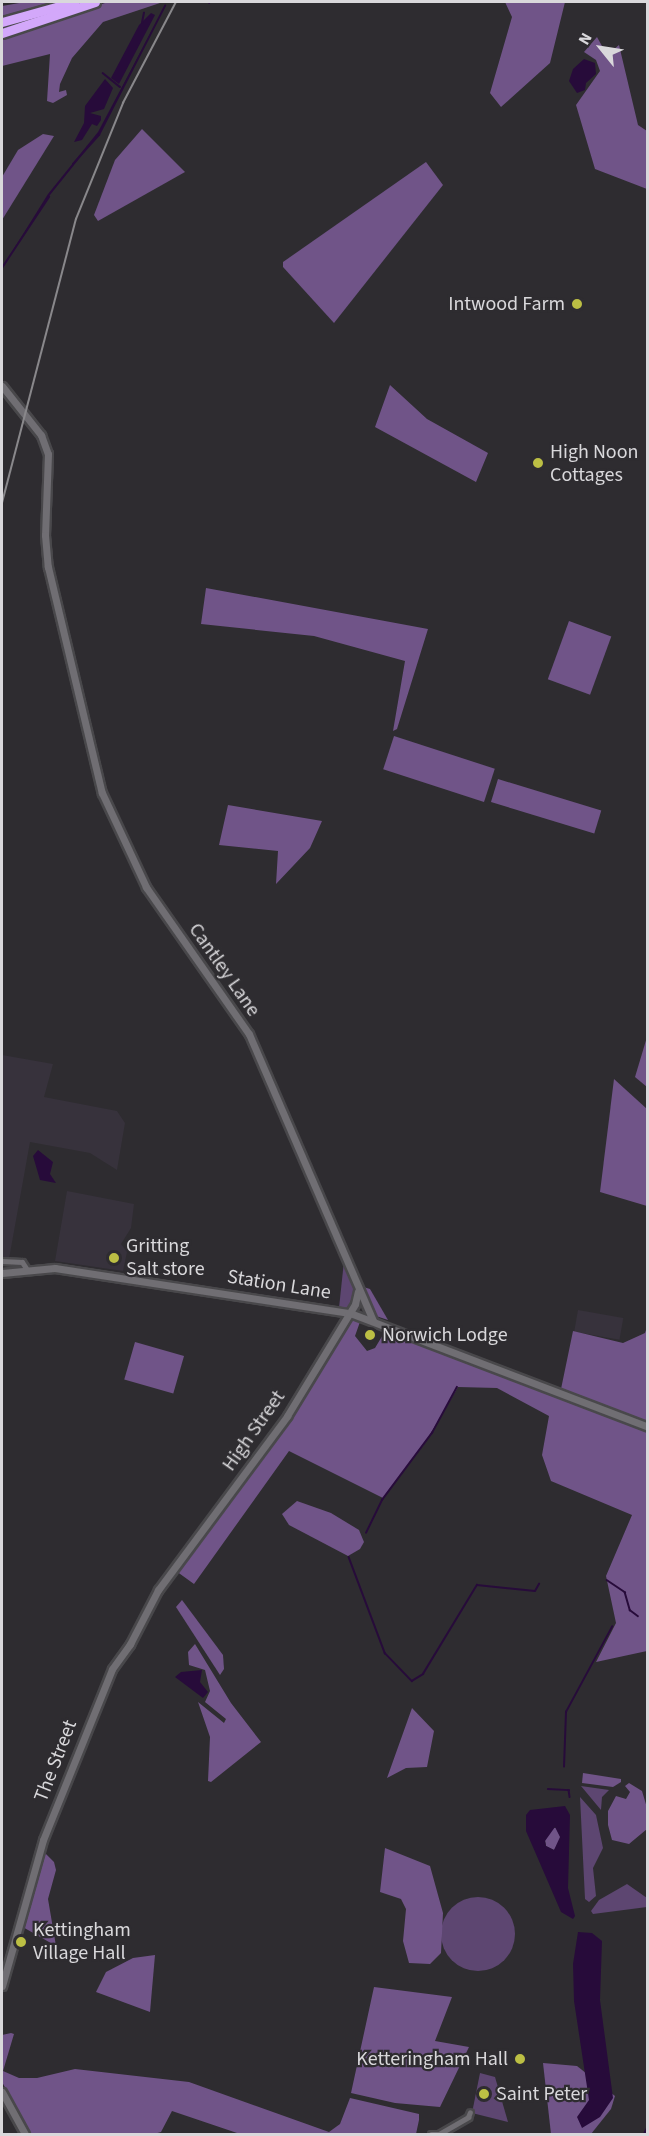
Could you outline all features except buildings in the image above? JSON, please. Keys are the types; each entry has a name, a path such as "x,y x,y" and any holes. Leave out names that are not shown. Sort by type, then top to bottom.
{"highway":[{"path":"2,22 74,2"},
{"path":"2,33 95,2"}],"street":[{"name":"Cantley Lane","path":"2,386 41,435 48,454 45,549 93,767 120,835 159,908 249,1034 358,1290 373,1320"},
{"name":"Station Lane","path":"2,1261 22,1262 26,1268"},
{"name":"Station Lane","path":"2,1273 26,1268 86,1272 350,1313 648,1427"},
{"path":"350,1313 358,1290"},
{"name":"High Street","path":"178,1564 287,1416 350,1313"},
{"name":"The Street","path":"2,1986 43,1840 105,1682 130,1644 147,1607 178,1564"},
{"path":"2,2092 25,2134"},
{"path":"431,2134 439,2134 468,2117 470,2112"}],"shaded area":[{"path":"25,2 57,2 2,18 2,6"},
{"path":"108,2 163,2 103,22 72,58 60,84 59,92 66,90 67,95 53,103 47,101 50,54 2,66 2,37"},
{"path":"167,2 99,134 46,200 2,268 48,194 98,132"},
{"path":"505,2 565,2 550,63 501,107 490,93 512,17"},
{"path":"151,13 155,15 119,84 111,78 139,25"},
{"path":"597,37 607,55 619,45 638,125 647,131 647,189 595,169 576,105 600,71 596,60 584,52"},
{"path":"584,59 595,63 596,74 586,83 585,90 577,93 569,81 573,69"},
{"path":"105,79 113,88 104,109 90,113 101,116 101,120 97,126 92,124 82,140 74,142 84,123 85,106"},
{"path":"142,129 185,172 98,221 94,215 115,160"},
{"path":"43,134 54,136 2,220 2,177 18,150"},
{"path":"426,162 443,185 334,323 283,267 283,262"},
{"path":"390,385 427,419 488,453 476,482 375,427"},
{"path":"206,588 428,629 397,729 393,731 405,661 314,636 201,624"},
{"path":"569,621 611,636 590,695 548,679"},
{"path":"394,736 495,769 484,802 383,769"},
{"path":"498,779 601,811 594,834 491,802"},
{"path":"228,805 322,821 310,848 276,884 278,851 219,845"},
{"path":"647,1037 648,1087 635,1077"},
{"path":"2,1055 53,1064 44,1097 117,1111 125,1123 117,1170 90,1153 30,1142 9,1259 2,1258"},
{"path":"614,1079 647,1109 647,1206 600,1192"},
{"path":"38,1150 53,1162 50,1174 56,1183 40,1180 33,1156"},
{"path":"67,1191 134,1204 131,1228 121,1244 127,1252 123,1271 55,1261"},
{"path":"344,1261 356,1295 346,1309 339,1308"},
{"path":"360,1286 370,1289 388,1320 376,1316"},
{"path":"578,1310 623,1318 619,1340 574,1332"},
{"path":"354,1317 361,1319 355,1336 367,1351 375,1348 384,1333 380,1325 647,1430 647,1651 596,1662 616,1623 606,1576 632,1515 551,1481 542,1455 549,1416 497,1388 458,1387 425,1443 383,1498 289,1451 194,1584 176,1571 299,1406"},
{"path":"647,1327 647,1423 561,1389 573,1331 623,1343 645,1333"},
{"path":"135,1342 184,1356 173,1394 124,1379"},
{"path":"297,1501 331,1513 359,1530 364,1542 360,1549 348,1556 289,1525 282,1514"},
{"path":"182,1600 223,1655 224,1669 220,1675 176,1607"},
{"path":"195,1644 231,1703 261,1742 211,1782 208,1781 210,1737 198,1702 224,1723 226,1719 205,1702 210,1691 205,1670 189,1665 188,1652"},
{"path":"202,1670 200,1682 208,1692 203,1698 175,1677 181,1672"},
{"path":"412,1708 434,1731 427,1767 406,1768 387,1778"},
{"path":"583,1773 621,1779 621,1782 613,1787 582,1783"},
{"path":"629,1783 642,1791 648,1811 647,1829 629,1844 612,1840 608,1825 608,1811 616,1796 626,1799 630,1792 625,1786"},
{"path":"581,1786 609,1790 602,1797 601,1810"},
{"path":"580,1797 596,1815 603,1848 593,1868 596,1896 589,1902 585,1899"},
{"path":"565,1806 570,1815 568,1888 575,1916 573,1919 561,1912 526,1831 526,1815 530,1810","holes":["555,1827 560,1837 554,1850 546,1846 545,1841"]},
{"path":"552,1828 559,1828 560,1832 560,1842 554,1850 546,1846 545,1840"},
{"path":"385,1848 430,1866 443,1913 441,1953 430,1964 409,1963 403,1941 406,1909 401,1899 380,1892"},
{"path":"44,1852 54,1862 56,1870 48,1899 56,1946 21,1926"},
{"path":"627,1884 647,1898 647,1907 593,1914 591,1911 599,1900"},
{"path":"478,1897 492,1900 504,1908 512,1920 515,1934 512,1948 504,1960 492,1968 478,1971 464,1968 452,1960 444,1948 441,1934 444,1920 452,1908 464,1900"},
{"path":"578,1932 592,1933 602,1941 600,2000 613,2098 600,2117 582,2128 577,2117 589,2100 574,2001 573,1964"},
{"path":"155,1955 150,2012 96,1992 106,1972 133,1958"},
{"path":"374,1987 452,1997 435,2041 469,2047 440,2107 395,2103 351,2093"},
{"path":"14,2034 3,2071 19,2078 37,2078 75,2069 189,2082 329,2132 340,2124 350,2098 419,2114 416,2134 240,2134 172,2111 161,2132 154,2134 31,2134 2,2082 2,2035"},
{"path":"543,2063 577,2066 615,2096 611,2109 591,2134 551,2134"},
{"path":"480,2073 495,2077 508,2122 472,2113"}],"waterway":[{"path":"73,164 99,135 165,6"},
{"path":"142,23 144,13"},
{"path":"103,73 120,87"},
{"path":"2,268 49,197"},
{"path":"366,1533 382,1500 432,1433 457,1387"},
{"path":"349,1557 385,1653 412,1681 423,1674 477,1585 535,1591 539,1584"},
{"path":"607,1580 625,1592 630,1610 638,1616"},
{"path":"564,1767 566,1712 612,1627"},
{"path":"548,1789 569,1790 570,1797"},
{"path":"644,2134 648,2126"}],"railway":[{"path":"2,503 76,219 123,103 176,2"}],"place":[{"name":"Intwood Farm","path":"577,304"},
{"name":"High Noon Cottages","path":"538,463"},
{"name":"Gritting Salt store","path":"114,1258"},
{"name":"Norwich Lodge","path":"370,1335"},
{"name":"Kettingham Village Hall","path":"21,1942"},
{"name":"Ketteringham Hall","path":"520,2059"},
{"name":"Saint Peter","path":"484,2094"}]}
